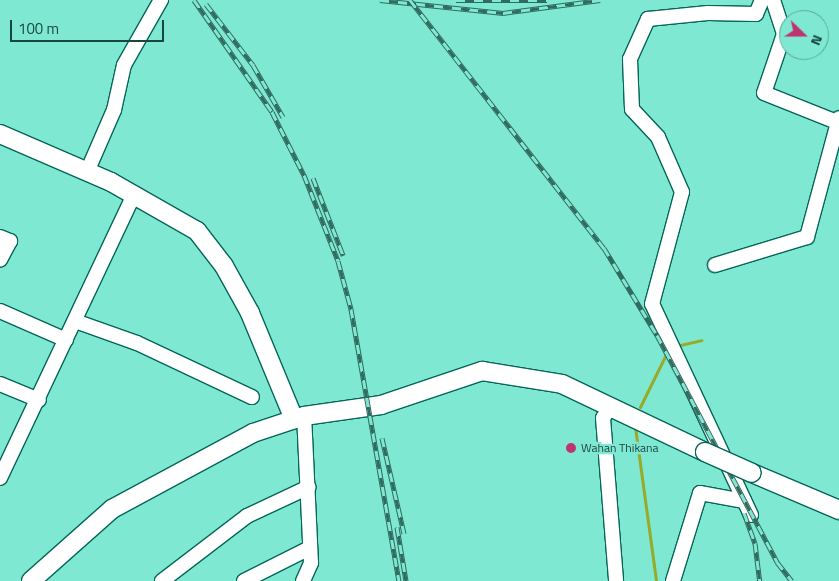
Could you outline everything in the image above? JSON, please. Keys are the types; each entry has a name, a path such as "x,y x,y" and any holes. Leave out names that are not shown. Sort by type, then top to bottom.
{"main road":[{"path":"0,134 134,194 197,230 224,266 250,313 299,417"},
{"path":"45,581 115,520 157,492 257,442 263,434 299,417 350,410 383,402 482,370 562,384 705,452 839,510"},
{"path":"31,581 112,510 253,433 263,434"}],"street":[{"path":"87,172 114,110 124,65 161,0"},
{"path":"751,515 652,304 682,192 658,137 632,108 630,60 648,19 708,13 756,14 762,0"},
{"path":"715,266 807,237 839,121 764,93 784,34 773,0"},
{"path":"0,478 39,400 134,194"},
{"path":"0,237 10,241 0,260"},
{"path":"0,311 66,340"},
{"path":"75,321 137,343 252,398"},
{"path":"0,384 39,400"},
{"path":"611,406 603,418 616,581"},
{"path":"299,417 309,487 311,562 303,581"},
{"path":"162,581 247,516 309,487"},
{"path":"673,581 700,493 744,502"},
{"path":"244,581 310,548"}],"waterway":[{"path":"676,346 701,340"},
{"path":"640,407 668,350"},
{"path":"635,427 656,581"}],"railway":[{"path":"194,0 272,112 304,175 338,261 351,309 399,581"},
{"path":"380,0 503,13 600,0"},
{"path":"410,0 604,248 657,335 777,562 792,581"},
{"path":"456,0 547,0"},
{"path":"206,4 253,65 283,117"},
{"path":"313,178 343,255"},
{"path":"382,438 404,533"},
{"path":"744,513 755,543 760,581"},
{"path":"397,527 406,581"}],"place":[{"name":"Wahan Thikana","path":"571,448"}]}
